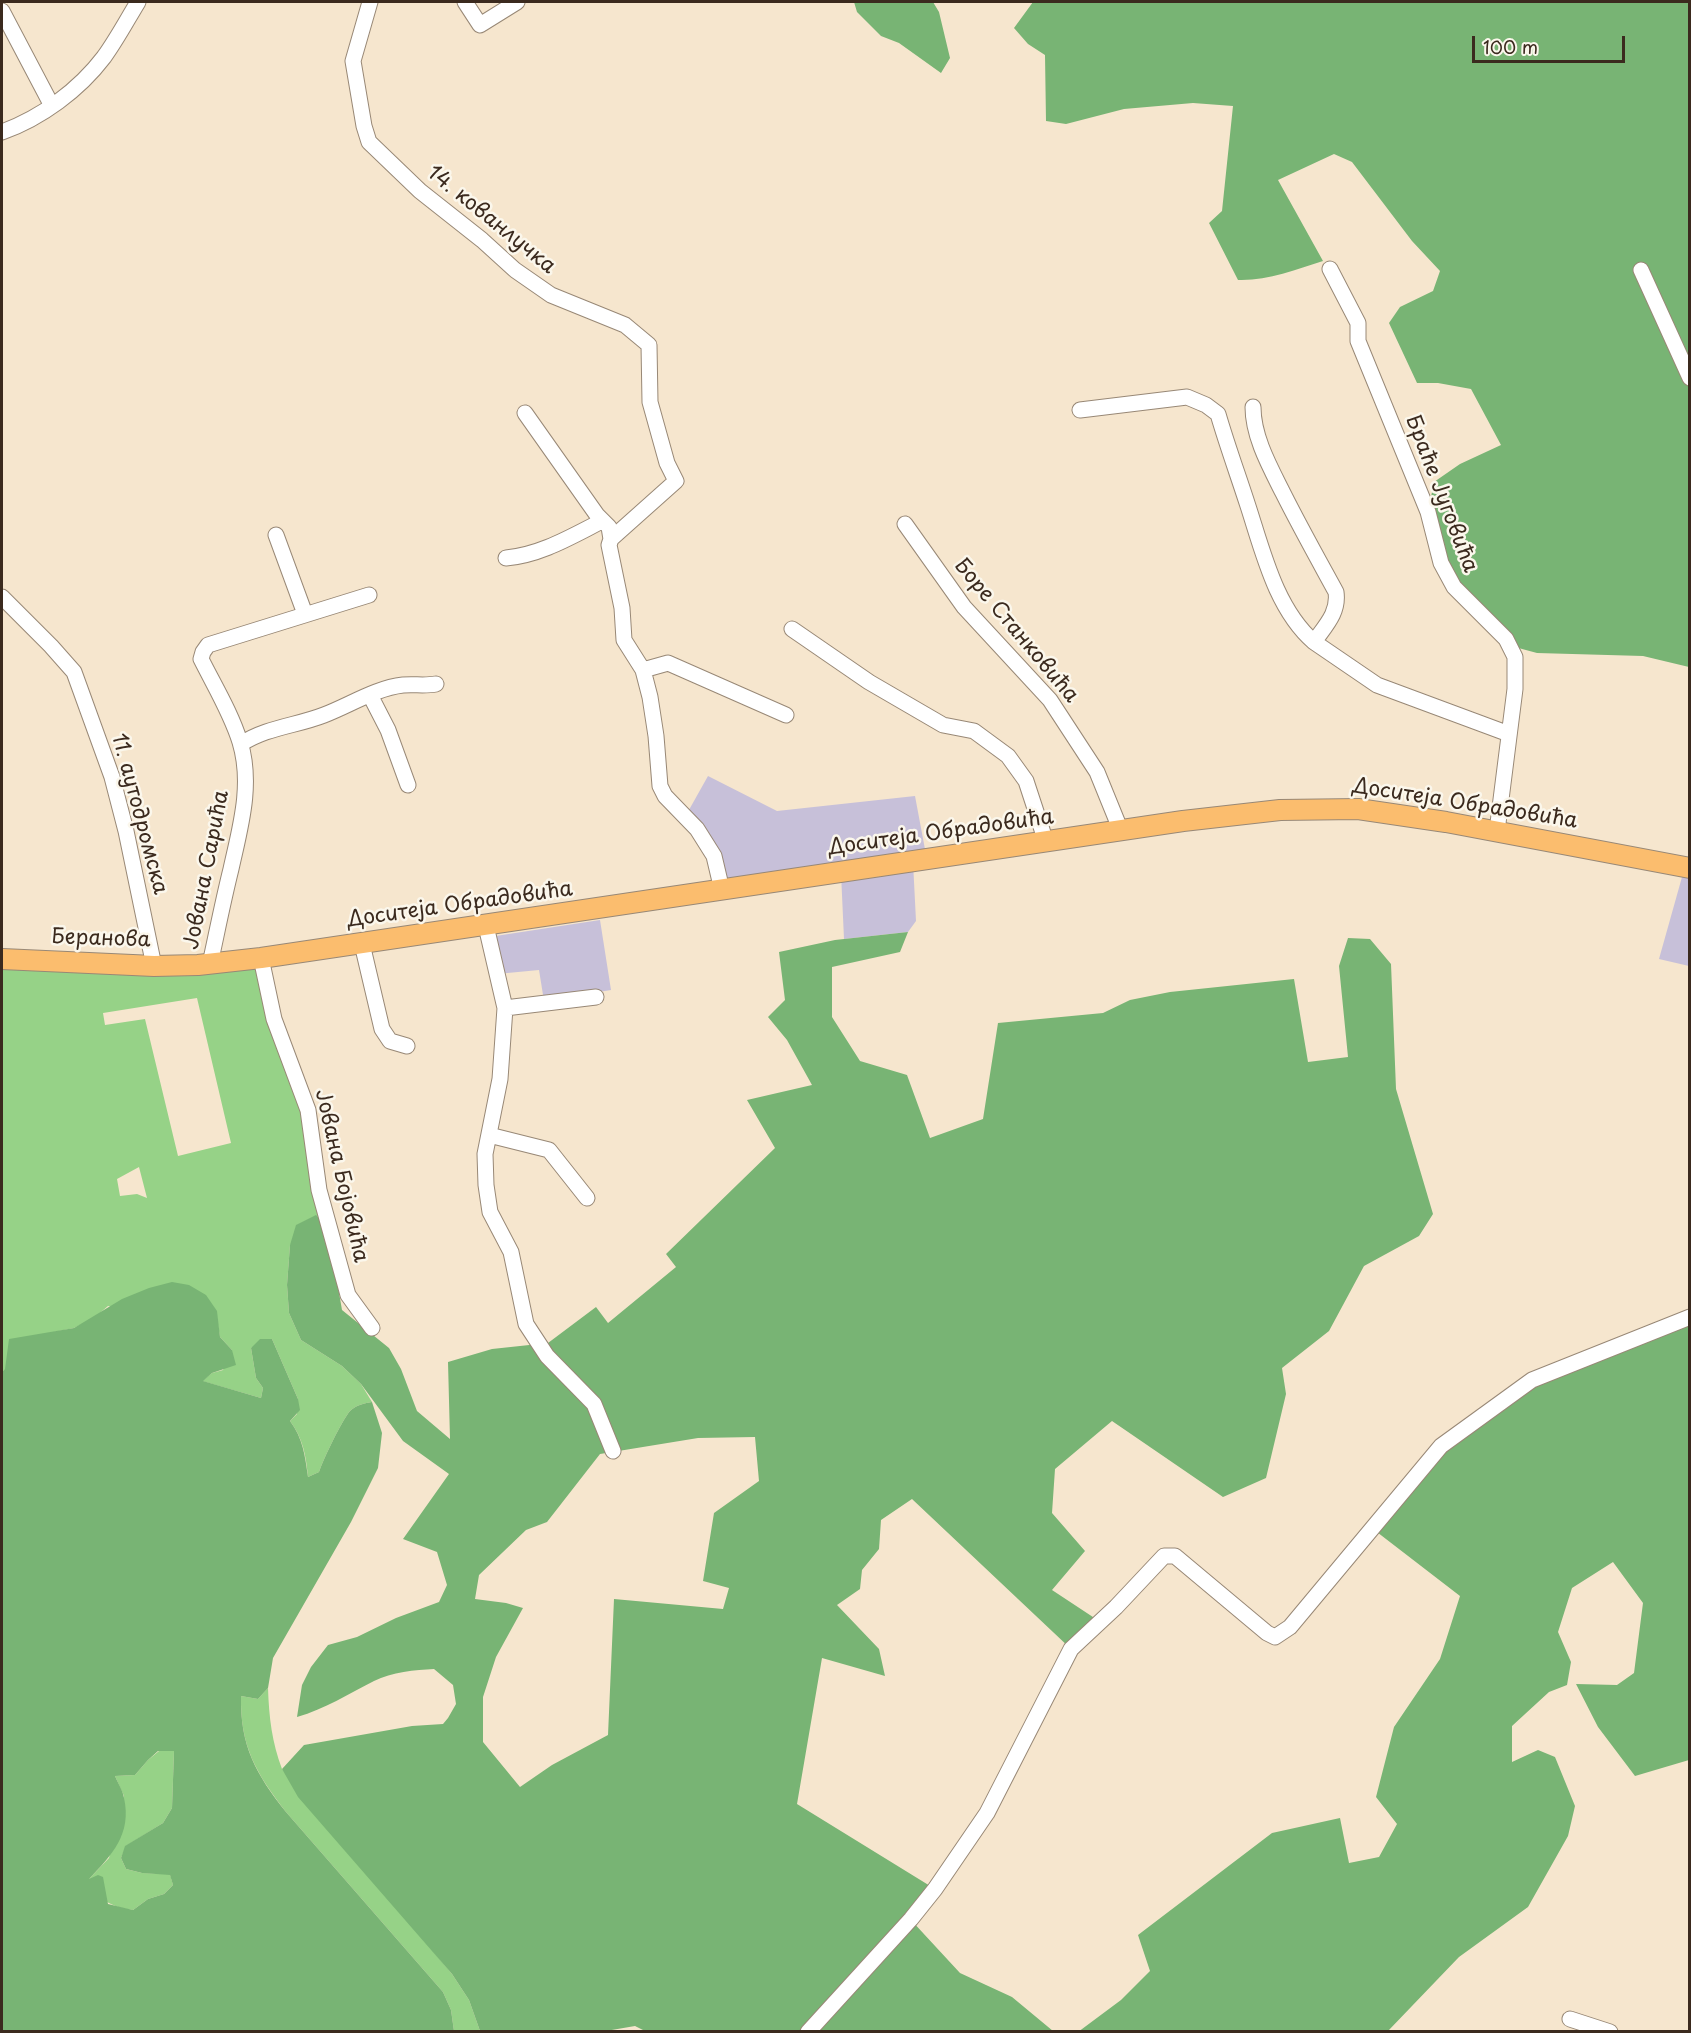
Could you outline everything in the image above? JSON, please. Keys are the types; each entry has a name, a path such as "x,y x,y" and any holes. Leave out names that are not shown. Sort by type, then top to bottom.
{"main road":[{"name":"Доситеја Обрадовића","path":"204,964 362,944 1256,812 1335,808 1385,812 1689,868"},
{"name":"Беранова","path":"2,959 154,966 204,964"}],"street":[{"path":"2,132 30,120 79,84 104,57 138,2"},
{"name":"14. кованлучка","path":"370,2 352,61 369,142 420,191 482,240 515,270 551,295 625,325 650,345 650,402 667,463 676,481 611,539"},
{"path":"465,2 480,25 517,2"},
{"path":"2,11 52,106"},
{"name":"Браће Југовића","path":"1330,269 1358,323 1359,341 1428,512 1441,563 1454,587 1506,639 1515,657 1515,689 1497,831"},
{"path":"1641,270 1689,378"},
{"path":"1080,410 1187,397 1206,405 1218,414 1271,574 1302,632 1377,685 1509,734"},
{"path":"1253,406 1253,418 1267,459 1305,537 1336,592 1336,611 1314,642"},
{"path":"525,412 602,521 609,527 611,539 609,545 622,608 624,640 643,670 656,736 660,786 665,796 697,829 714,856 722,890"},
{"path":"506,558 523,557 602,521"},
{"name":"Боре Станковића","path":"905,524 964,607 1050,700 1096,772 1121,831"},
{"path":"276,535 304,614"},
{"name":"Јована Сарића","path":"204,964 241,822 246,790 241,744 230,713 201,659 203,651 208,645 369,595"},
{"name":"11. аутодромска","path":"2,597 74,672 112,777 126,831 154,966"},
{"path":"792,629 869,682 943,725 974,731 1008,756 1026,781 1046,842"},
{"path":"643,670 668,663 786,715"},
{"path":"241,744 262,732 305,721 370,695 403,685 436,684"},
{"path":"370,695 388,730 408,785"},
{"path":"486,926 505,1008 500,1079 485,1154 490,1212 512,1252 526,1324 547,1356 594,1404 613,1451"},
{"path":"362,944 382,1029 390,1041 406,1046"},
{"name":"Јована Бојовића","path":"261,958 274,1019 308,1110 319,1190 348,1295 372,1328"},
{"path":"505,1008 596,997"},
{"path":"489,1135 549,1150 587,1198"},
{"path":"808,2031 911,1919 935,1889 987,1813 1071,1649 1116,1607 1164,1556 1175,1556 1267,1633 1275,1637 1282,1634 1441,1446 1532,1380 1689,1317"},
{"path":"1570,2019 1610,2031"}],"shaded area":[{"path":"708,776 777,811 915,796 927,860 913,862 916,921 908,932 844,939 841,873 722,890 714,856 685,817"},
{"path":"1682,877 1689,878 1689,966 1659,959"},
{"path":"600,920 611,990 544,1001 539,970 497,974 489,937"}],"green space":[{"path":"854,2 933,2 939,12 950,58 941,73 899,43 881,36 857,12"},
{"path":"1033,2 1689,2 1689,667 1643,656 1537,653 1511,646 1441,563 1428,512 1434,482 1460,464 1501,445 1471,389 1438,383 1417,383 1389,323 1400,307 1433,291 1440,271 1412,241 1352,162 1334,154 1278,180 1323,261 1270,277 1238,280 1209,223 1222,211 1233,106 1193,103 1124,109 1066,124 1046,121 1045,55 1028,44 1014,28"},
{"path":"908,932 900,952 832,967 832,1017 860,1061 907,1075 930,1138 983,1119 998,1023 1103,1013 1130,1000 1170,992 1294,979 1308,1062 1348,1057 1339,966 1348,938 1370,939 1391,964 1396,1089 1433,1214 1419,1236 1364,1266 1329,1331 1282,1368 1286,1394 1266,1478 1223,1497 1112,1421 1055,1469 1052,1513 1085,1551 1052,1590 1099,1621 1071,1649 912,1499 881,1520 879,1549 862,1570 860,1589 837,1605 879,1649 885,1676 822,1658 797,1804 935,1889 911,1920 960,1973 1012,1997 1053,2031 647,2032 635,2026 600,2032 480,2031 469,2000 452,1974 298,1797 282,1769 304,1745 412,1726 443,1724 456,1704 453,1685 434,1669 419,1670 381,1678 327,1706 297,1717 302,1685 311,1667 328,1645 357,1637 396,1618 439,1602 447,1585 437,1552 403,1539 449,1474 403,1441 361,1384 342,1366 301,1340 289,1313 287,1285 290,1245 296,1225 316,1215 328,1229 342,1310 389,1348 401,1369 417,1411 450,1439 448,1362 492,1349 548,1343 596,1307 608,1323 676,1267 666,1254 775,1148 747,1100 812,1085 787,1040 768,1017 785,1000 779,952 835,940","holes":["755,1437 759,1481 714,1513 703,1581 729,1588 723,1609 614,1599 608,1735 552,1765 520,1787 483,1742 483,1697 496,1657 523,1608 475,1599 479,1575 526,1530 547,1522 600,1454 698,1438"]},
{"path":"261,958 308,1110 328,1229 290,1245 287,1285 289,1313 301,1340 342,1366 361,1384 372,1402 350,1411 333,1440 319,1472 308,1477 303,1447 290,1421 297,1414 298,1399 272,1339 251,1348 256,1378 263,1388 261,1398 202,1381 212,1373 223,1370 232,1350 220,1337 218,1325 108,1306 94,1318 74,1328 49,1333 2,1372 2,959","holes":["197,998 231,1143 178,1156 145,1019 105,1025 103,1013","139,1167 147,1198 137,1194 120,1196 117,1179"]},
{"path":"172,1282 189,1285 206,1295 217,1311 220,1337 232,1350 236,1365 212,1373 203,1381 261,1398 263,1388 256,1378 251,1348 260,1339 272,1339 298,1399 300,1410 290,1421 301,1441 308,1477 319,1472 333,1440 350,1411 372,1402 382,1433 378,1468 351,1522 273,1658 268,1688 258,1699 241,1696 243,1730 258,1772 275,1798 443,1992 451,2010 454,2031 2,2031 2,1372 5,1369 9,1339 74,1328 122,1299","holes":["158,1751 174,1751 172,1808 163,1823 125,1846 121,1858 126,1869 142,1873 170,1875 173,1885 164,1894 148,1899 133,1910 108,1904 103,1877 98,1875 89,1879 112,1852 123,1833 126,1811 123,1795 115,1776 135,1775"]},
{"path":"1689,1316 1689,1760 1635,1776 1598,1727 1576,1684 1617,1685 1634,1673 1643,1603 1613,1562 1572,1588 1558,1632 1571,1662 1567,1685 1549,1692 1512,1726 1512,1762 1538,1750 1555,1757 1575,1806 1568,1836 1528,1907 1459,1957 1388,2031 1078,2032 1121,2000 1150,1971 1138,1935 1272,1833 1340,1818 1349,1863 1379,1857 1397,1824 1376,1797 1394,1727 1440,1659 1460,1596 1373,1529 1441,1446 1526,1385"},
{"path":"268,1688 272,1730 282,1769 452,1974 469,2000 480,2031 454,2031 451,2010 443,1992 286,1812 266,1784 252,1758 243,1730 241,1696 258,1699"},
{"path":"159,1751 174,1751 172,1808 163,1823 126,1846 121,1858 126,1869 142,1873 170,1874 173,1885 164,1894 148,1899 133,1910 106,1901 87,1881 109,1858 124,1796 115,1776 135,1775"}]}
